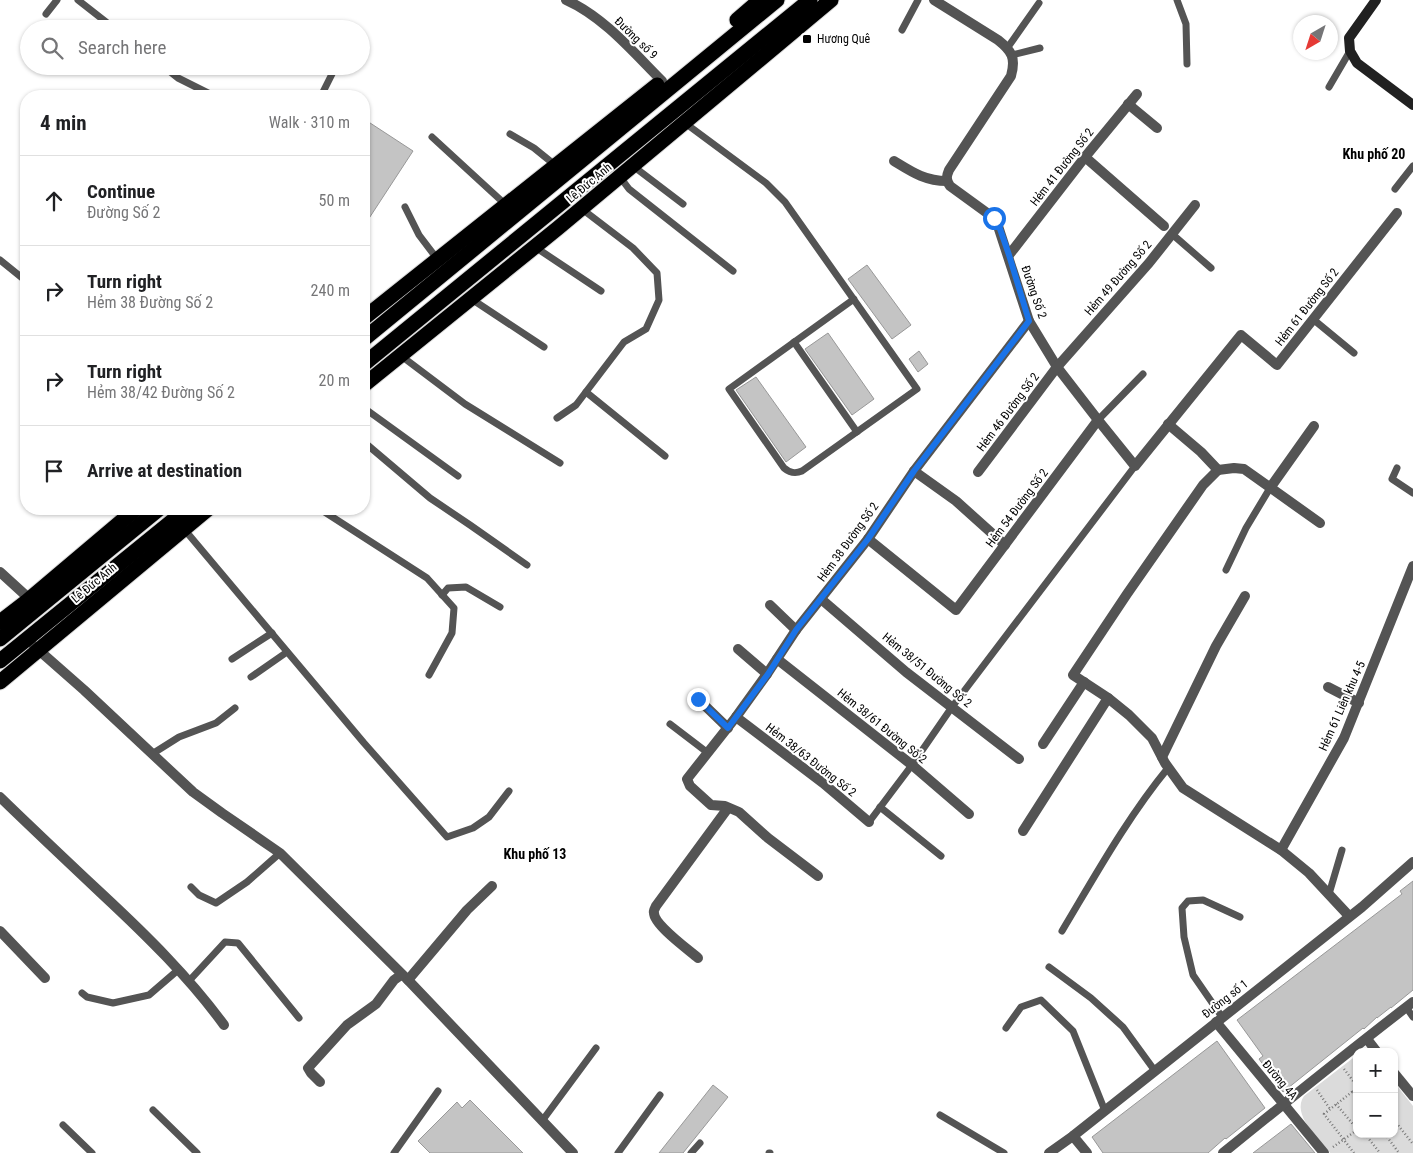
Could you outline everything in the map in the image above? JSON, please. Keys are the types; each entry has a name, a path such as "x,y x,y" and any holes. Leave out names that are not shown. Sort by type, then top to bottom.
{"highway":[{"name":"Lê Đức Anh","path":"370,332 506,205 704,48 760,0"},
{"name":"Lê Đức Anh","path":"370,314 442,264 777,0"},
{"name":"Lê Đức Anh","path":"370,359 810,0"},
{"name":"Lê Đức Anh","path":"370,380 582,209 831,0"},
{"name":"Lê Đức Anh","path":"0,639 34,603 129,515"},
{"name":"Lê Đức Anh","path":"0,622 34,603 151,515"},
{"name":"Lê Đức Anh","path":"0,682 33,644 180,515"},
{"name":"Lê Đức Anh","path":"0,661 33,644 200,515"}],"street":[{"name":"Đường số 9","path":"566,0 606,26 662,81"},
{"path":"894,160 931,180 947,181 950,170 1011,76 1014,66 1010,51 998,40 934,0"},
{"path":"1376,0 1349,38 1350,51 1357,62 1413,105"},
{"name":"Hẻm 41 Đường Số 2","path":"1009,255 1137,94"},
{"path":"1128,104 1157,128"},
{"path":"1085,157 1164,226"},
{"name":"Đường Số 2","path":"947,181 950,186 994,218 998,223 1029,321 1057,367 1135,466"},
{"name":"Hẻm 49 Đường Số 2","path":"1057,367 1195,205"},
{"name":"Hẻm 61 Đường Số 2","path":"1135,466 1241,335 1277,365 1398,214"},
{"name":"Hẻm 38 Đường Số 2","path":"728,808 711,805 690,786 687,779 736,718 768,674 796,630 868,539 914,471 1029,321"},
{"name":"Hẻm 46 Đường Số 2","path":"978,472 1057,367"},
{"name":"Hẻm 54 Đường Số 2","path":"868,539 956,610 1098,420"},
{"path":"1168,424 1201,452 1218,470"},
{"path":"1270,488 1314,426"},
{"path":"1320,523 1244,470 1234,468 1218,470 1203,485 1073,675 1108,698 1129,715 1152,738 1168,768 1183,788 1281,850 1309,873 1350,916"},
{"path":"914,471 956,501 1005,545"},
{"name":"Hẻm 61 Liên khu 4-5","path":"1281,850 1344,738 1413,566"},
{"path":"0,572 34,603"},
{"path":"1162,757 1216,646 1245,596"},
{"name":"Hẻm 38/51 Đường Số 2","path":"821,599 906,672 1019,759"},
{"path":"770,605 796,630"},
{"path":"33,644 193,792 280,853 404,977 573,1153"},
{"path":"738,648 768,674"},
{"name":"Hẻm 38/61 Đường Số 2","path":"777,659 912,765 969,814"},
{"path":"1043,744 1084,682"},
{"path":"1328,687 1359,702"},
{"path":"1023,831 1108,698"},
{"path":"698,699 728,728"},
{"name":"Hẻm 38/63 Đường Số 2","path":"736,718 823,783 869,822"},
{"path":"0,797 143,933 189,981 224,1025"},
{"path":"698,958 666,931 653,912 728,808 739,812 768,838 818,876"},
{"name":"Đường số 1","path":"1049,1153 1350,916 1413,862"},
{"path":"320,1082 308,1068 347,1025 376,1004 394,980 404,977 492,886"},
{"path":"0,931 45,978"},
{"path":"1223,1153 1409,1004"},
{"name":"Đường 4A","path":"1219,1020 1324,1153"},
{"path":"1367,1039 1374,1048"},
{"path":"1398,1078 1413,1096"},
{"path":"1073,1136 1086,1153"}],"lane":[{"path":"46,14 57,0"},
{"path":"78,0 104,20"},
{"path":"902,30 918,0"},
{"path":"1177,0 1186,24 1187,64"},
{"path":"1010,51 1039,2"},
{"path":"1010,51 1040,48"},
{"path":"1329,87 1350,51"},
{"path":"174,75 202,90"},
{"path":"323,90 331,75"},
{"path":"685,123 766,183 785,202 854,299 917,388 802,471 794,473 787,470 779,460 729,389 854,299"},
{"path":"510,134 534,148 555,166"},
{"path":"432,137 506,205"},
{"path":"633,166 683,204"},
{"path":"1395,189 1413,166"},
{"path":"620,177 629,189 733,271"},
{"path":"405,208 418,235 442,264"},
{"path":"557,418 576,405 624,342 646,329 659,300 657,272 633,248 582,209"},
{"path":"1172,234 1211,268"},
{"path":"535,247 601,291"},
{"path":"0,260 20,275"},
{"path":"470,298 544,347"},
{"path":"1314,320 1354,353"},
{"path":"794,342 857,432"},
{"path":"400,355 465,404 560,464"},
{"path":"1098,420 1143,374"},
{"path":"586,392 665,456"},
{"path":"370,412 458,476"},
{"path":"370,447 430,498 527,565"},
{"path":"869,822 912,765 952,707 1135,466"},
{"path":"1397,468 1392,479 1413,493"},
{"path":"1226,570 1246,528 1270,488"},
{"path":"329,515 427,578 454,608 452,633 429,675"},
{"path":"184,528 364,743 447,837 473,828 489,817 509,791"},
{"path":"442,596 448,588 466,587 500,607"},
{"path":"232,659 272,632"},
{"path":"251,677 287,652"},
{"path":"152,754 179,737 216,723 235,708"},
{"path":"670,724 708,753"},
{"path":"1062,931 1144,799 1168,768"},
{"path":"880,807 941,856"},
{"path":"1329,894 1342,850"},
{"path":"191,886 198,895 216,903 247,882 280,853"},
{"path":"1219,1020 1193,975 1184,937 1182,908 1188,901 1203,900 1240,917"},
{"path":"189,981 225,942 238,943 299,1018"},
{"path":"1049,967 1090,998 1122,1028 1154,1071"},
{"path":"82,992 87,997 113,1003 149,995 178,970"},
{"path":"1006,1028 1021,1007 1041,1000 1073,1031 1104,1110"},
{"path":"1409,1004 1413,1017"},
{"path":"542,1121 596,1048"},
{"path":"394,1153 438,1091"},
{"path":"618,1153 660,1095"},
{"path":"153,1110 197,1153"},
{"path":"940,1115 1004,1153"},
{"path":"63,1126 92,1153"},
{"path":"691,1153 700,1143"}],"path":[{"path":"1338,1062 1353,1082"},
{"path":"1311,1083 1330,1109"},
{"path":"1352,1091 1324,1114 1354,1153"},
{"path":"1336,1104 1353,1124"},
{"path":"1398,1125 1413,1144"},
{"path":"1343,1140 1353,1132"},
{"path":"1368,1138 1380,1153"},
{"path":"1388,1138 1399,1153"}],"shaded area":[{"path":"1353,1058 1353,1138 1398,1138 1398,1087 1413,1106 1413,1153 1330,1153 1308,1126 1304,1118 1301,1111 1301,1103 1304,1096"}],"building":[{"path":"370,123 413,151 370,217"},
{"path":"867,265 911,325 892,339 848,279"},
{"path":"828,333 874,399 852,415 805,349"},
{"path":"919,351 928,364 918,372 909,359"},
{"path":"756,377 806,447 786,462 736,390"},
{"path":"1413,881 1413,990 1283,1092 1259,1059 1263,1056 1237,1020 1402,894 1400,891"},
{"path":"1217,1041 1265,1108 1208,1153 1103,1153 1092,1137"},
{"path":"713,1085 728,1097 683,1153 659,1153"},
{"path":"470,1100 523,1153 430,1153 418,1141 457,1102 462,1108"},
{"path":"1291,1124 1315,1153 1253,1153"}],"place":[{"name":"Hương Quê","path":"807,39"}],"district":[{"name":"Khu phố 20","path":"1374,154"},
{"name":"Khu phố 13","path":"535,854"}],"route":[{"path":"698,699 728,728 768,674 796,630 868,539 914,471 1029,321 1009,255 998,223 994,218"}]}
